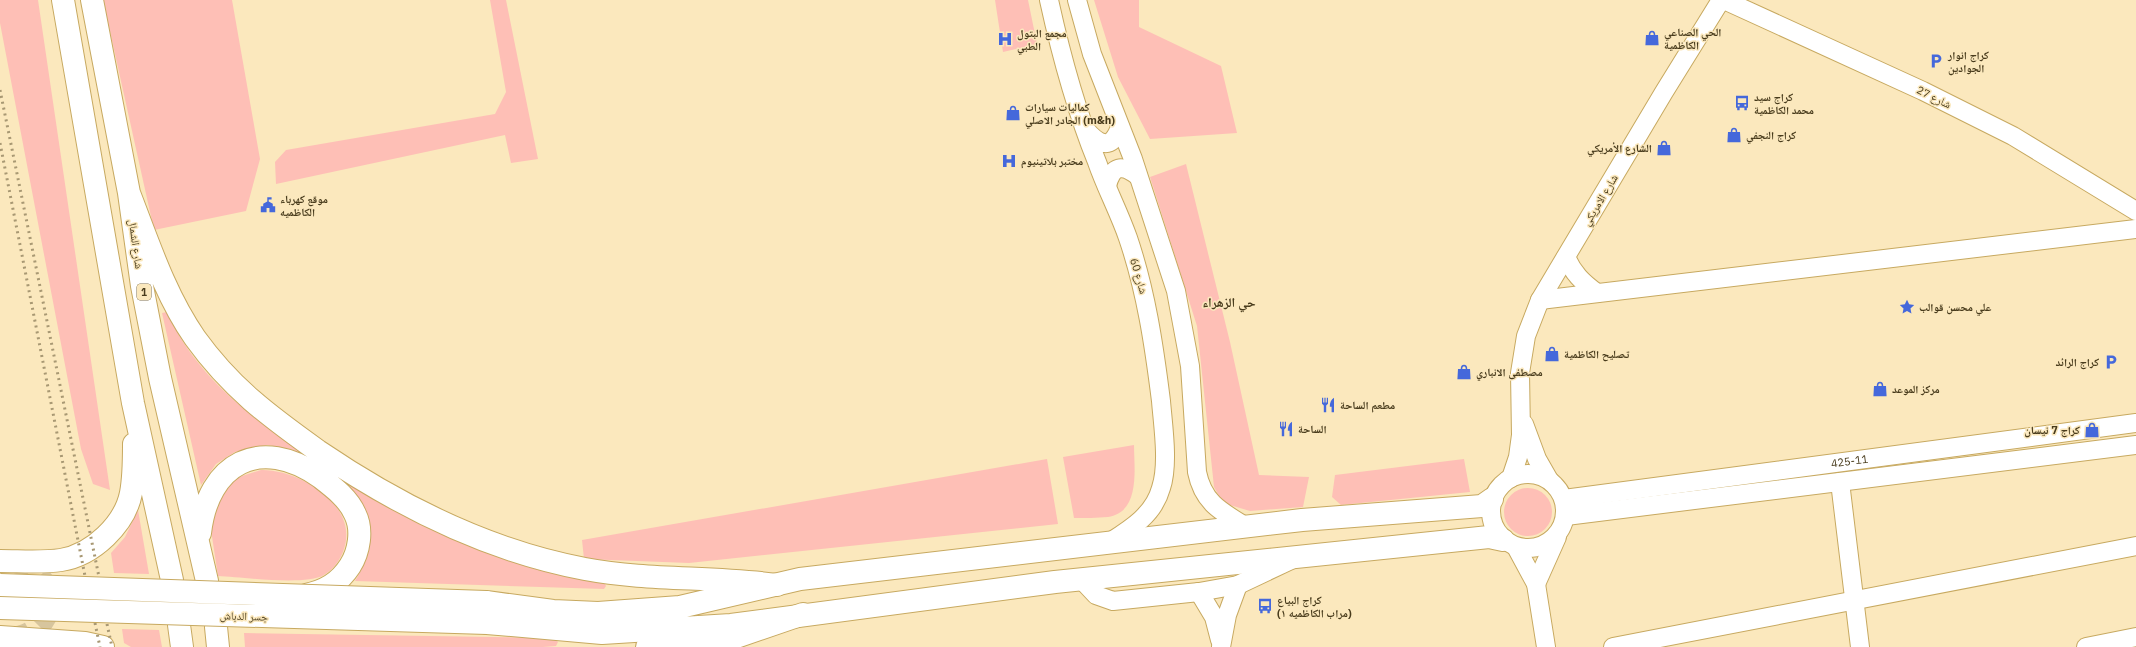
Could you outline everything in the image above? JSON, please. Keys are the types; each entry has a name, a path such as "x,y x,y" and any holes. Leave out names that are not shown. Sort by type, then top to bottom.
{"main road":[{"path":"63,0 133,403 172,580"},
{"name":"شارع الشمال","path":"92,0 129,193 142,286 160,378 207,582"},
{"path":"129,193 156,262 176,305 194,336 227,378 267,414 375,488 414,509 476,537 497,545 583,569 658,578 779,584 786,587 792,599 789,612 794,616"},
{"path":"0,561 45,561 74,557 92,547 112,529 121,516 131,494 134,461 133,403"},
{"path":"200,551 201,520 205,504 210,493 223,475 244,461 268,457 292,462 332,486 343,496 356,515 358,545 352,562 341,578 332,586 306,595"},
{"name":"جسر الدباش","path":"0,585 486,602 553,611 598,612 680,607 800,579 1245,526 1347,516 1482,506 1492,499"},
{"path":"1347,516 1342,520 1336,534 1342,547 1348,551"},
{"path":"1302,520 1315,528 1317,536 1314,550 1303,556"},
{"path":"647,647 736,637 794,616 1055,582 1489,537 1510,544"},
{"path":"1077,546 1071,558 1071,564 1081,579"},
{"path":"1048,550 1059,557 1061,564 1062,571 1055,582"},
{"name":"جسر الدباش","path":"0,608 487,623 602,633 732,625 794,616"},
{"path":"179,625 182,647"},
{"path":"0,637 85,642 103,647"}],"street":[{"name":"شارع 60","path":"1049,0 1058,40 1086,130 1128,237 1148,311 1154,345 1163,422 1164,471 1161,488 1146,516 1110,542"},
{"path":"1077,0 1092,54 1138,176 1176,291 1186,336 1190,366 1196,472 1199,483 1204,495 1211,502 1245,526"},
{"name":"شارع 27","path":"1722,0 1916,88 2013,136 2136,211"},
{"name":"شارع الامريكي","path":"1511,478 1518,457 1521,435 1520,373 1526,336 1540,300 1664,92 1722,0"},
{"path":"1086,130 1094,139 1101,143 1107,144 1115,139 1120,127"},
{"path":"1107,186 1111,174 1118,168 1125,168 1138,176"},
{"path":"1540,300 2136,229"},
{"path":"1566,257 1572,271 1582,282 1597,293"},
{"name":"شارع الامريكي","path":"1521,413 1535,453 1549,480"},
{"name":"425-11","path":"1565,507 2136,423"},
{"name":"425-11","path":"1565,507 1840,482 2136,448"},
{"path":"1536,584 1559,534 1565,507 1558,488 1549,480 1530,474 1523,474 1511,478 1503,483 1492,499 1490,510 1496,531 1510,544 1536,584 1546,647"},
{"path":"1840,482 1860,647"},
{"path":"1510,544 1528,549 1540,547 1550,542 1559,534"},
{"path":"1613,647 1854,602 2136,546"},
{"path":"1081,579 1096,595 1113,601 1199,592 1238,585 1303,556"},
{"path":"1221,646 1227,615 1238,585"},
{"path":"1199,592 1214,617 1221,646"},
{"path":"2086,647 2136,637"}],"shaded area":[{"path":"0,0 38,0 110,490 93,484 81,449 0,23"},
{"path":"103,0 232,0 260,159 246,211 154,230"},
{"path":"490,0 506,0 538,159 511,163 505,135 276,184 275,162 286,150 495,114 506,92"},
{"path":"995,0 1028,0 1037,44 1003,52"},
{"path":"1094,0 1139,0 1139,27 1221,66 1237,133 1150,139 1118,77"},
{"path":"1186,164 1230,342 1259,475 1309,477 1303,507 1250,511 1223,503 1214,487 1197,326 1150,177"},
{"path":"167,312 180,337 196,360 214,381 255,418 325,465 604,582 606,586 604,589 355,581 363,567 369,546 303,455 291,449 267,445 235,452 216,464 201,485 162,313"},
{"path":"1134,445 1133,488 1131,498 1126,507 1119,513 1108,517 1074,518 1063,457"},
{"path":"1047,459 1058,524 689,563 584,559 582,540"},
{"path":"1464,459 1470,492 1341,505 1332,497 1335,475"},
{"path":"261,470 276,471 307,483 322,492 334,504 343,518 346,533 344,549 336,564 324,575 303,580 218,576 211,530 217,502 232,481"},
{"path":"1523,488 1533,488 1545,495 1552,507 1552,517 1545,529 1533,536 1523,536 1515,532 1508,525 1504,517 1504,507 1508,499 1515,492"},
{"path":"138,510 149,574 114,573 111,553 125,537"},
{"path":"122,629 159,630 162,647 131,647 124,643"},
{"path":"244,633 554,638 558,642 556,646 543,647 245,647"}],"tunnel":[{"path":"9,638 26,635 38,627 46,616 49,604 48,591 41,578 29,568 12,561"}],"railway":[{"path":"0,90 99,577"},
{"path":"0,143 85,576"},
{"path":"95,623 100,647"},
{"path":"107,624 112,647"}],"place":[{"name":"الحي الصناعي الكاظمية","path":"1652,38"},
{"name":"مجمع البتول الطبي","path":"1005,39"},
{"name":"كراج انوار الجوادين","path":"1936,61"},
{"name":"كراج سيد محمد الكاظمية","path":"1742,103"},
{"name":"كماليات سيارات الجادر الاصلي (m&h)","path":"1013,113"},
{"name":"كراج النجفي","path":"1734,135"},
{"name":"الشارع الأمريكي","path":"1664,148"},
{"name":"مختبر بلاتينيوم","path":"1009,161"},
{"name":"موقع كهرباء الكاظميه","path":"268,205"},
{"name":"علي محسن قوالب","path":"1907,307"},
{"name":"تصليح الكاظمية","path":"1552,354"},
{"name":"كراج الرائد","path":"2111,362"},
{"name":"مصطفى الانباري","path":"1464,372"},
{"name":"مركز الموعد","path":"1880,389"},
{"name":"مطعم الساحة","path":"1328,405"},
{"name":"الساحة","path":"1286,429"},
{"name":"كراج 7 نيسان","path":"2092,430"},
{"name":"كراج البياع (مراب الكاظميه ١)","path":"1265,606"}],"district":[{"name":"حي الزهراء","path":"1229,302"}]}
